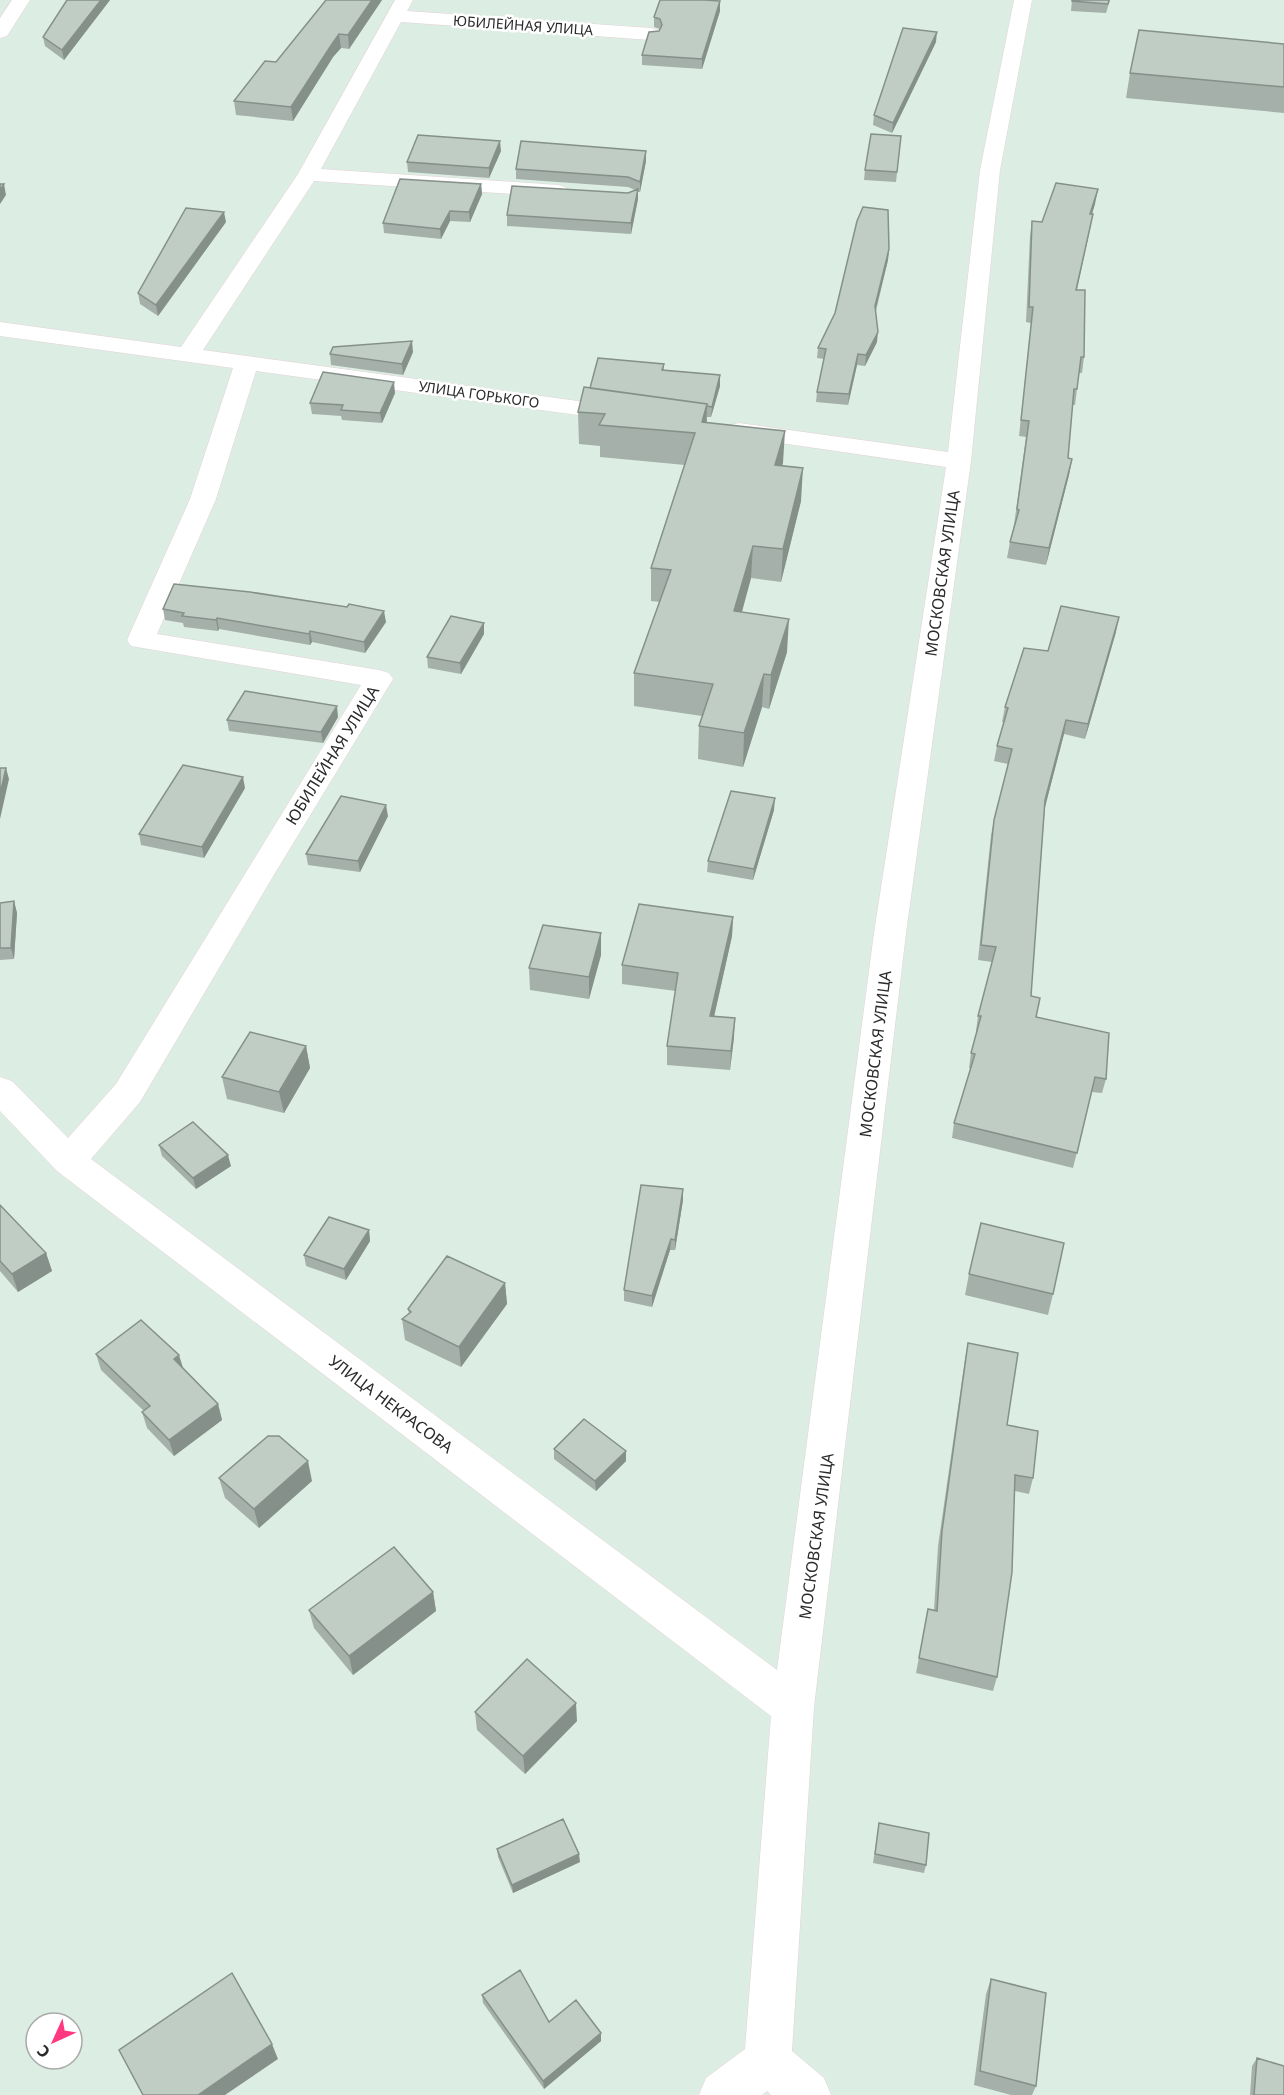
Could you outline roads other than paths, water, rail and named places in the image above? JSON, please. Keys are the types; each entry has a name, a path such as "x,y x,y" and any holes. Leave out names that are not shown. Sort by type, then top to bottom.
{"street":[{"path":"0,32 21,0"},
{"name":"МОСКОВСКАЯ УЛИЦА","path":"768,2061 793,1707 832,1415 890,933 958,461 990,170 1023,0"},
{"name":"ЮБИЛЕЙНАЯ УЛИЦА","path":"188,354 308,174 399,8 651,34"},
{"path":"308,174 581,192"},
{"name":"УЛИЦА ГОРЬКОГО","path":"0,329 247,361 650,418"},
{"name":"ЮБИЛЕЙНАЯ УЛИЦА","path":"69,1161 128,1093 379,679 141,640 203,499 247,361"},
{"path":"721,428 958,461"},
{"name":"УЛИЦА НЕКРАСОВА","path":"0,1090 69,1161 793,1707"},
{"path":"723,2095 768,2061 807,2095"}]}
